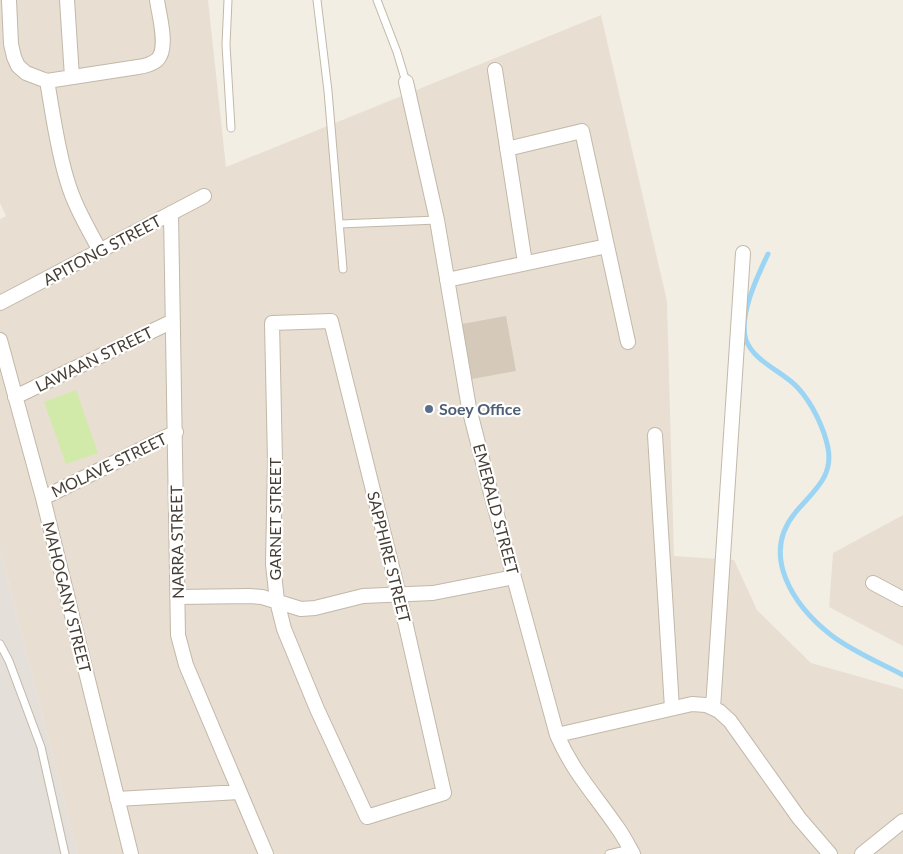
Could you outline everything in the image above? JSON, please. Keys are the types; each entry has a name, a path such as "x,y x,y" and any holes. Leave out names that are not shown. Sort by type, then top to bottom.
{"street":[{"path":"9,0 11,44 18,66 26,73 47,81 138,67 148,65 157,60 162,54 163,46 157,0"},
{"path":"67,0 72,77"},
{"path":"495,70 525,264"},
{"path":"47,81 60,156 67,181 77,208 100,251"},
{"name":"EMERALD STREET","path":"406,82 437,220 469,408 557,735 574,770 618,828 632,851"},
{"path":"507,149 582,131 628,342"},
{"name":"APITONG STREET","path":"0,303 204,196"},
{"name":"NARRA STREET","path":"171,214 178,635 186,665 266,854"},
{"path":"447,280 607,246"},
{"path":"713,708 743,253"},
{"name":"LAWAAN STREET","path":"15,397 173,321"},
{"name":"GARNET STREET","path":"331,321 272,323 275,462 273,564 277,601 284,629 317,710 366,817"},
{"name":"SAPPHIRE STREET","path":"331,321 444,794 366,817"},
{"name":"MAHOGANY STREET","path":"0,340 43,498 131,854"},
{"name":"MOLAVE STREET","path":"43,498 176,432"},
{"path":"655,435 672,708"},
{"path":"178,597 262,597 290,607 308,609 363,596 433,593 514,577"},
{"path":"873,583 900,595"},
{"path":"557,735 692,704 706,705 713,708 730,721 799,818 830,854"},
{"path":"117,799 239,792"},
{"path":"862,854 903,821"}],"lane":[{"path":"228,0 226,45 231,128"},
{"path":"317,0 328,92 343,268"},
{"path":"377,0 397,52 406,82"},
{"path":"340,224 437,220"},
{"path":"0,644 41,747 65,854"},
{"path":"609,854 632,851"}],"shaded area":[{"path":"0,0 208,0 226,167 601,15 667,301 674,556 734,560 757,610 811,663 903,689 903,854 78,854 0,549 0,219 6,216 0,203"},
{"path":"903,515 903,646 829,607 833,553"},
{"path":"0,549 78,854 0,854"}],"green space":[{"path":"76,390 98,453 66,464 44,402"}],"building":[{"path":"506,316 516,371 472,379 462,324"}],"waterway":[{"path":"768,254 750,296 745,319 744,330 746,340 750,348 762,361 792,382 808,401 824,432 829,459 828,468 820,484 795,513 785,529 781,546 781,563 786,579 794,595 805,610 831,635 856,651 903,675"}],"place":[{"name":"Soey Office","path":"429,409"}]}
